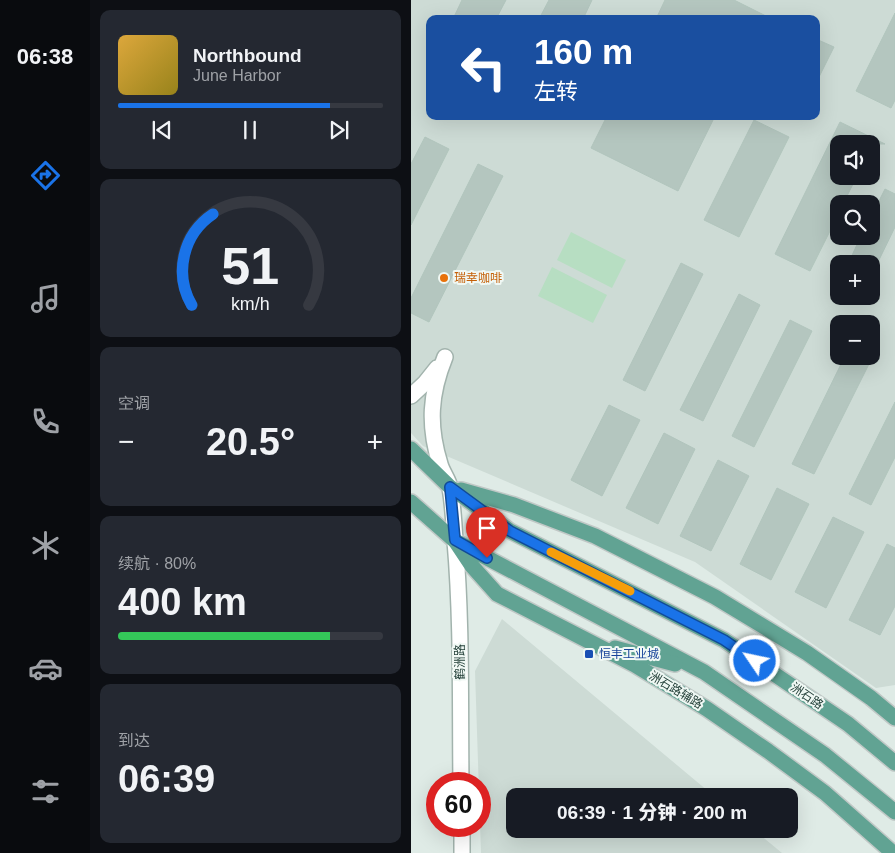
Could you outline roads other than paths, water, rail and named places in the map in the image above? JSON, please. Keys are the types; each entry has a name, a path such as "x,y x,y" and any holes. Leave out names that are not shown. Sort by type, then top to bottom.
{"main road":[{"name":"洲石路","path":"411,449 450,487 510,531 724,640 848,724 895,763"},
{"path":"450,487 514,505 595,536 715,597 807,653 871,698 895,718"},
{"path":"411,502 455,540 704,672 825,755 895,812"},
{"name":"洲石路辅路","path":"455,540 472,566 497,594 635,665 707,709 769,751 825,793 893,853"},
{"path":"587,640 704,672"}],"street":[{"name":"鹤洲路","path":"411,396 425,383 445,357 437,378 432,422 436,452 450,487 455,540 459,607 461,772"},
{"path":"462,837 462,853"}],"place":[{"name":"瑞幸咖啡","path":"444,278"},
{"name":"恒丰工业城","path":"589,654"}]}
